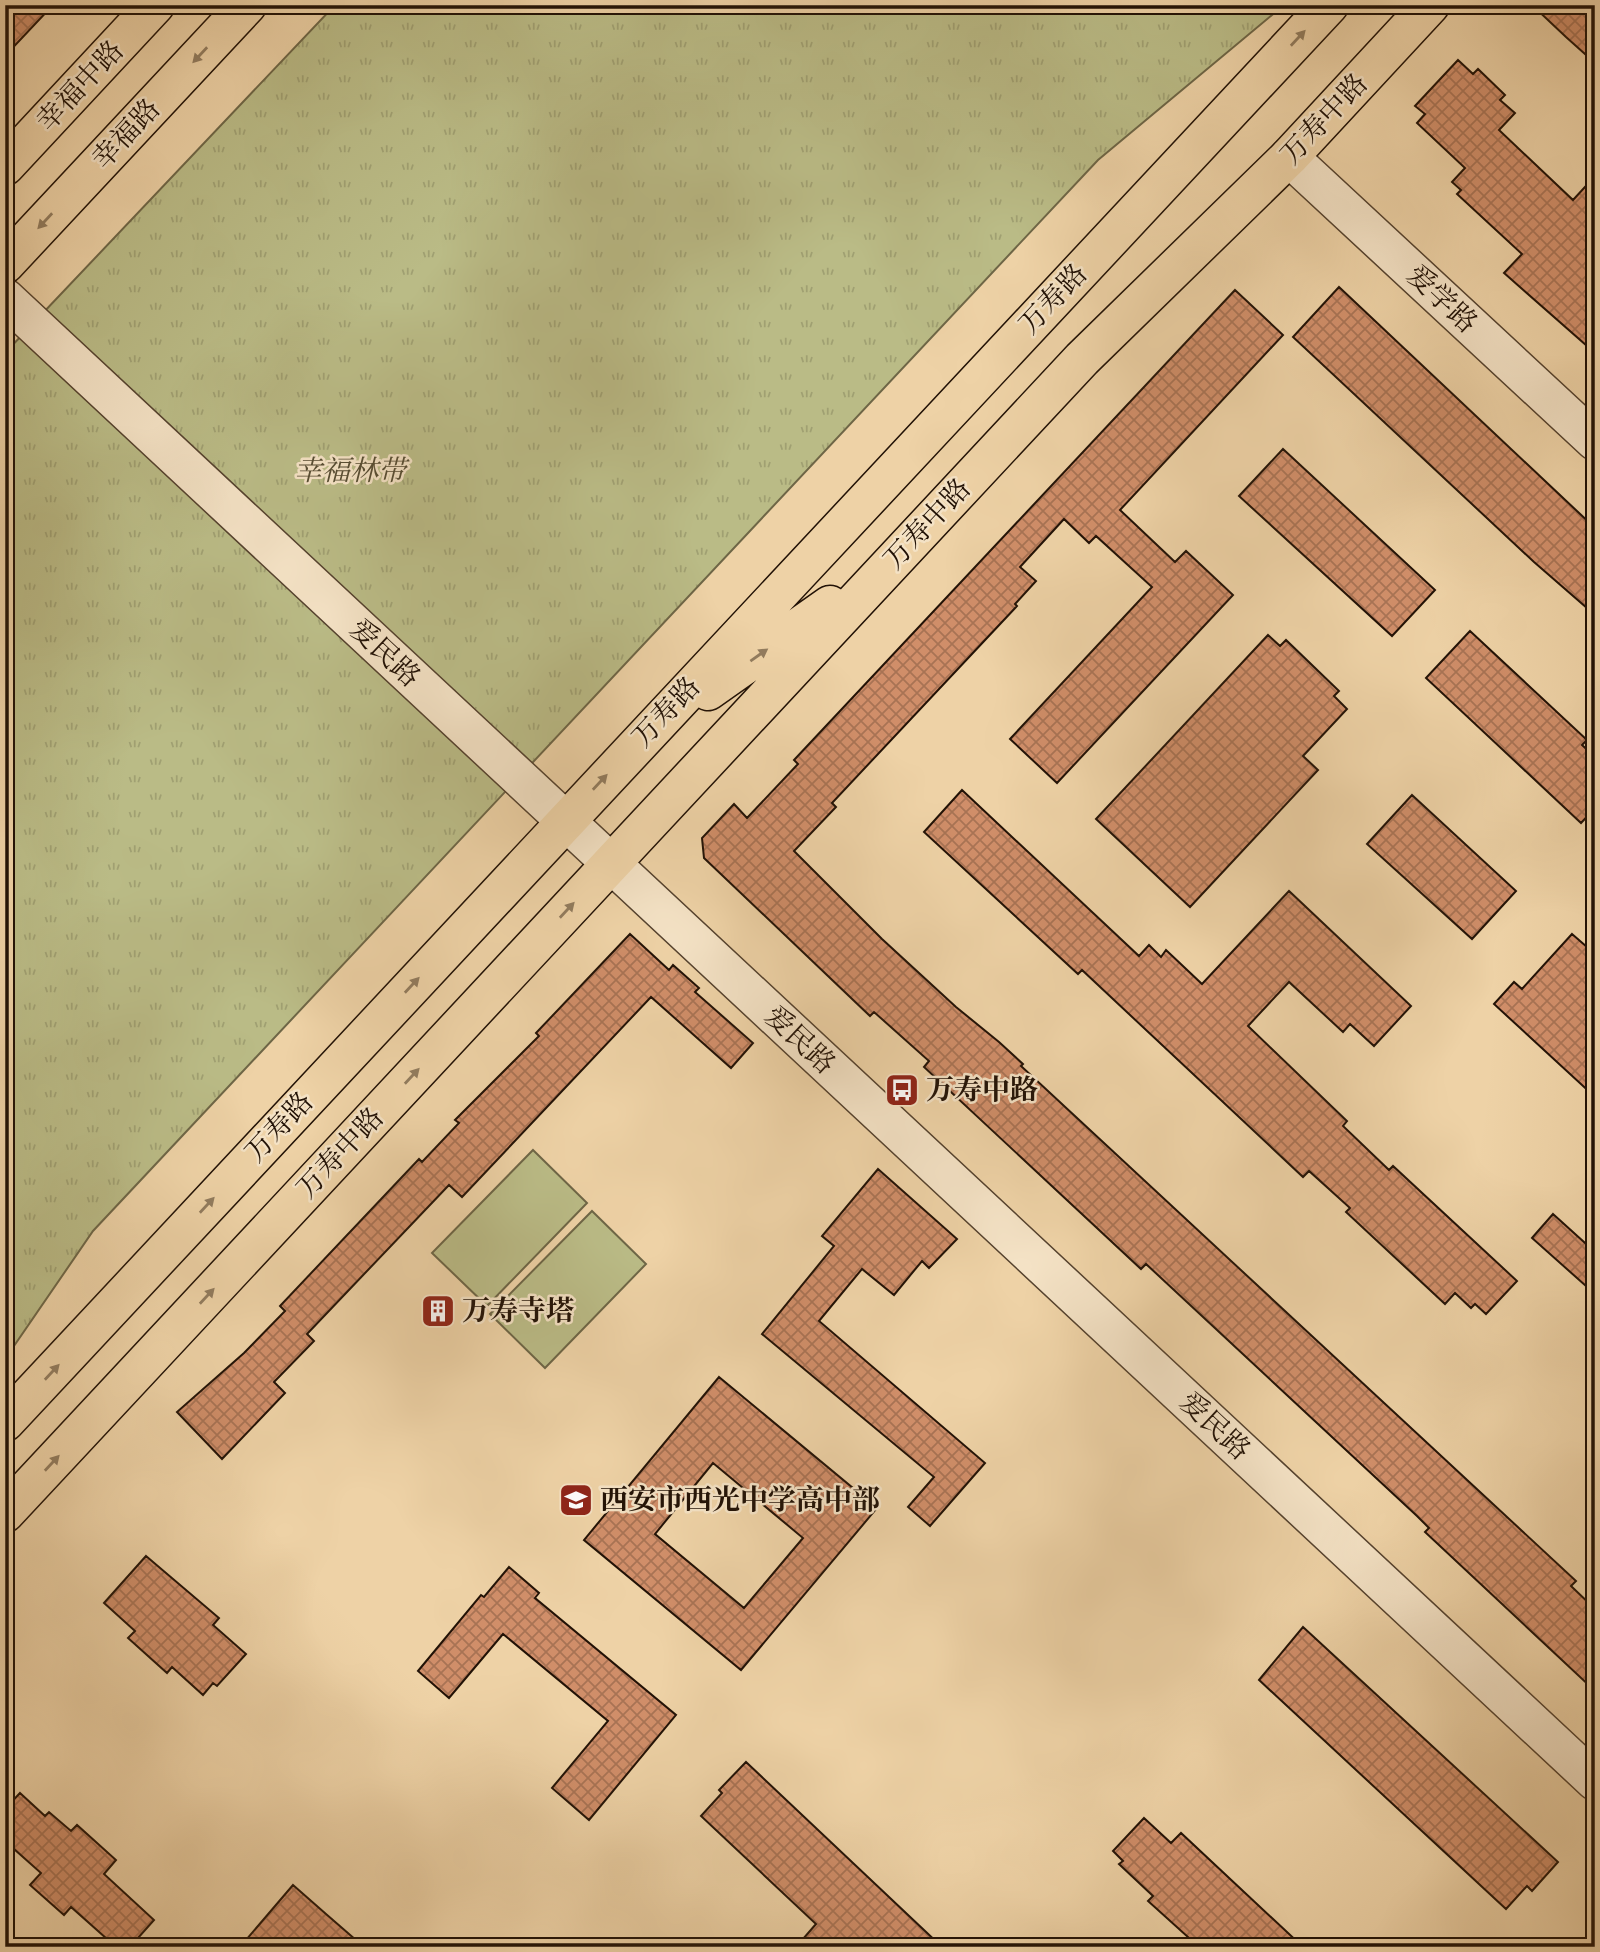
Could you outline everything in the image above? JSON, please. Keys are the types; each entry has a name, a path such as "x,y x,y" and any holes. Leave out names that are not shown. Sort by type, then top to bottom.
{"main road":[{"name":"幸福中路","path":"5,166 155,5"},
{"name":"幸福路","path":"5,264 247,5"},
{"name":"万寿路","path":"5,1422 643,736 1329,5"},
{"name":"万寿中路","path":"5,1513 1082,359 1289,157 1430,5"},
{"path":"643,736 893,561"}],"street":[{"name":"爱学路","path":"1289,157 1595,441"},
{"name":"爱民路","path":"5,298 1595,1781"}],"green space":[{"name":"幸福林带","path":"335,5 1284,5 1098,160 93,1231 5,1359 5,353"},
{"path":"533,1150 587,1203 487,1306 432,1253"},
{"path":"592,1211 646,1264 545,1368 490,1314"}],"building":[{"path":"5,5 53,5 5,56"},
{"path":"1532,5 1595,5 1595,63 1566,37"},
{"path":"1458,60 1473,74 1478,69 1505,95 1500,100 1515,113 1499,130 1573,200 1595,176 1595,353 1504,273 1522,254 1457,194 1461,190 1452,182 1465,168 1417,123 1425,114 1415,106"},
{"path":"1339,287 1595,528 1595,615 1534,562 1293,337"},
{"path":"1235,290 1283,335 1120,510 1175,562 1186,551 1233,595 1057,783 1010,739 1152,587 1096,536 1089,543 1064,519 1020,567 1036,581 1015,604 1017,606 832,803 836,807 794,851 882,939 1023,1064 1021,1066 1576,1581 1571,1586 1595,1609 1595,1691 1425,1532 1429,1528 1417,1516 1146,1264 1141,1269 924,1067 929,1061 874,1012 870,1016 704,858 702,838 734,804 747,818 798,764 794,760"},
{"path":"1283,449 1435,590 1392,636 1239,496"},
{"path":"1470,631 1587,740 1582,745 1595,757 1595,808 1581,823 1426,678"},
{"path":"1268,635 1280,646 1286,640 1339,691 1334,696 1347,709 1303,756 1318,770 1190,907 1096,819"},
{"path":"962,790 1139,956 1149,945 1161,957 1166,950 1202,984 1289,891 1411,1006 1374,1046 1350,1024 1343,1032 1289,982 1248,1026 1347,1121 1343,1126 1389,1170 1393,1166 1517,1281 1486,1314 1475,1304 1471,1308 1455,1293 1445,1304 1346,1212 1350,1208 1309,1171 1303,1177 1082,970 1078,974 924,832"},
{"path":"1412,795 1516,891 1472,939 1367,844"},
{"path":"630,934 669,970 673,965 699,988 695,992 753,1043 731,1068 651,997 462,1197 449,1185 307,1334 314,1341 274,1382 285,1393 222,1459 177,1412 244,1353 285,1311 280,1306 419,1159 422,1162 459,1123 455,1120 539,1036 536,1033"},
{"path":"1572,934 1595,954 1595,1097 1494,1004 1514,982 1522,989"},
{"path":"878,1169 957,1239 929,1268 922,1261 894,1295 862,1269 819,1321 985,1463 930,1526 908,1507 934,1477 762,1334 834,1246 822,1236"},
{"path":"1553,1214 1595,1252 1595,1294 1532,1238"},
{"path":"719,1377 877,1508 741,1670 584,1540","holes":["713,1463 803,1538 744,1608 655,1534"]},
{"path":"146,1556 219,1618 213,1625 246,1654 217,1686 213,1683 203,1695 172,1667 167,1673 128,1638 135,1631 104,1603"},
{"path":"509,1567 539,1593 535,1598 676,1715 589,1820 552,1788 608,1721 503,1634 449,1698 418,1671 481,1595 484,1597"},
{"path":"1303,1627 1558,1862 1532,1891 1527,1886 1506,1909 1259,1680"},
{"path":"746,1762 942,1947 796,1947 816,1924 701,1816 722,1793 719,1790"},
{"path":"20,1793 45,1816 49,1812 71,1831 77,1825 116,1860 104,1874 154,1920 130,1947 116,1947 71,1907 64,1915 30,1885 41,1873 5,1841 5,1809"},
{"path":"1144,1818 1171,1843 1181,1833 1303,1947 1199,1947 1148,1901 1153,1896 1119,1864 1123,1861 1113,1851"},
{"path":"293,1885 326,1914 364,1947 240,1947"}],"place":[{"name":"万寿中路","path":"902,1090"},
{"name":"万寿寺塔","path":"438,1311"},
{"name":"西安市西光中学高中部","path":"576,1500"}]}
